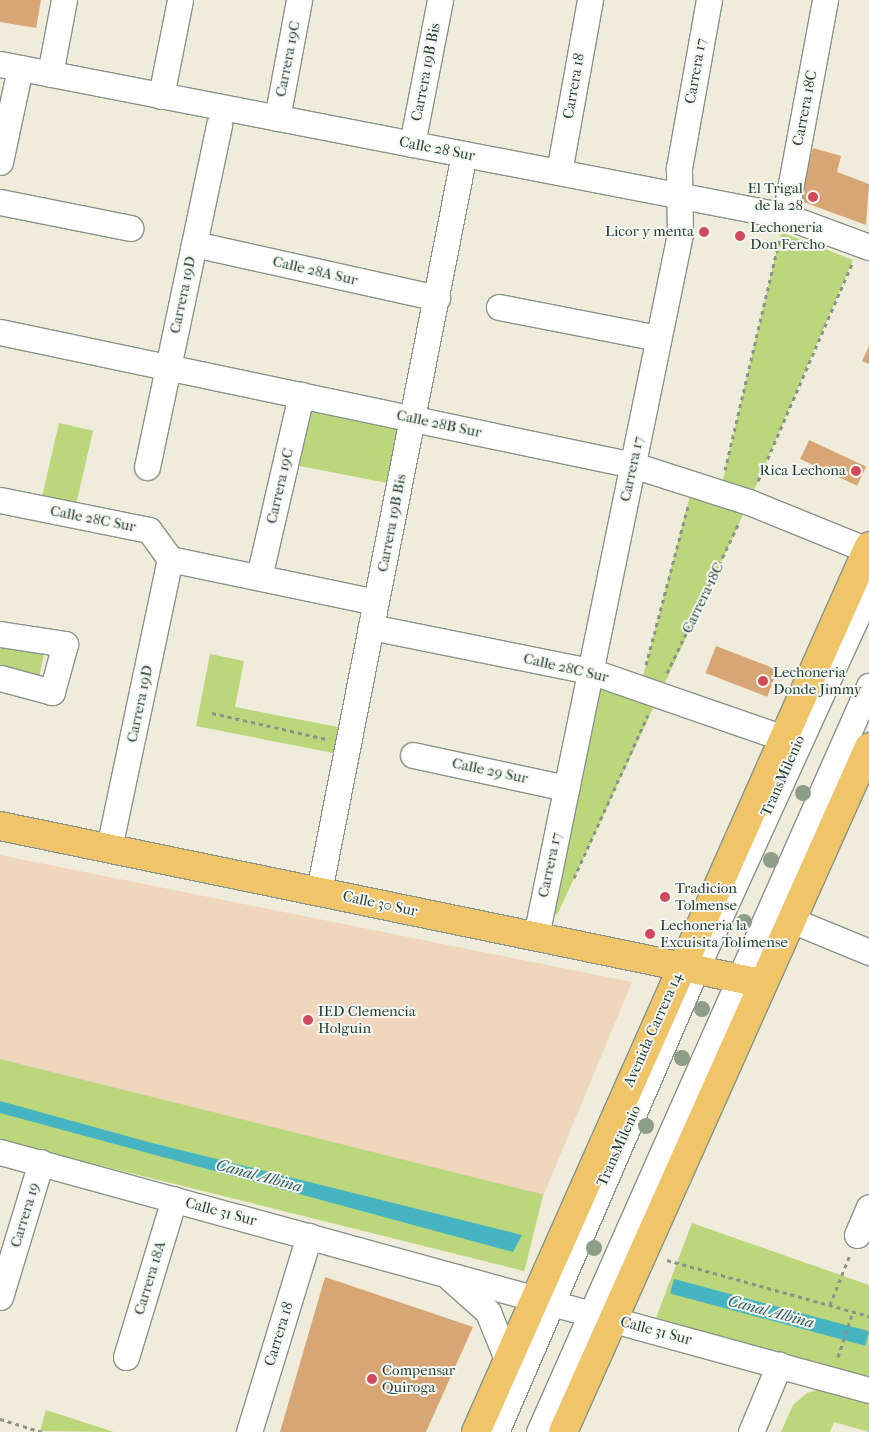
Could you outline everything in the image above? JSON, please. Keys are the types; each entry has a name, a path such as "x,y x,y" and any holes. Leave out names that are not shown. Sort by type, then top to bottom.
{"main road":[{"name":"Avenida Carrera 14","path":"476,1432 508,1359 543,1299 689,968 783,738 868,548"},
{"path":"563,1432 601,1315 640,1253 748,980 789,919 869,747"},
{"name":"Calle 30 Sur","path":"0,826 748,980"}],"street":[{"path":"50,74 64,0"},
{"path":"161,96 180,0"},
{"name":"Carrera 19C","path":"277,118 300,0"},
{"name":"Carrera 19B Bis","path":"412,144 440,0"},
{"name":"Carrera 18","path":"559,172 590,0"},
{"name":"Carrera 17","path":"536,936 682,223 680,159 709,0"},
{"name":"Carrera 18C","path":"783,223 826,0"},
{"path":"0,162 10,66"},
{"name":"Calle 28 Sur","path":"10,66 680,195 783,223 862,252"},
{"name":"Carrera 19D","path":"147,467 219,124"},
{"name":"Carrera 19B Bis","path":"319,891 464,154"},
{"path":"0,202 130,228"},
{"name":"Calle 28A Sur","path":"194,244 437,298"},
{"path":"499,307 658,338"},
{"name":"Calle 28B Sur","path":"0,332 632,465 749,502 868,548"},
{"name":"Carrera 19C","path":"259,578 301,395"},
{"name":"Calle 28C Sur","path":"0,500 149,530 170,559"},
{"path":"170,559 376,602"},
{"name":"Carrera 19D","path":"109,848 170,559"},
{"name":"TransMilenio","path":"689,968 869,589"},
{"name":"Calle 28C Sur","path":"372,627 590,671 783,738"},
{"path":"0,634 65,644 52,692 0,678"},
{"path":"539,1432 601,1315 748,980 869,686"},
{"name":"Calle 29 Sur","path":"413,755 566,788"},
{"path":"789,919 869,952"},
{"name":"Calle 31 Sur","path":"0,1152 543,1299 869,1390"},
{"name":"Carrera 19","path":"0,1297 40,1162"},
{"name":"Carrera 18A","path":"126,1357 174,1198"},
{"path":"857,1235 869,1207"},
{"name":"Carrera 18","path":"250,1432 309,1236"},
{"name":"Calle 31 Sur","path":"443,1273 488,1312 508,1359"},
{"path":"496,1432 543,1299"},
{"path":"754,1429 779,1365"}],"path":[{"path":"720,492 783,223"},
{"name":"Carrera 18C","path":"569,889 648,691 749,502 862,252"},
{"path":"648,691 694,484"},
{"path":"212,713 348,745"},
{"path":"830,1305 857,1235"},
{"path":"640,1253 869,1316"},
{"path":"843,1340 853,1311"},
{"path":"0,1419 42,1432"}],"shaded area":[{"name":"IED Clemencia Holguin","path":"0,855 632,982 542,1199 0,1059"}],"green space":[{"path":"781,232 853,260 749,502 557,915 549,913 599,673 640,688 693,484 720,492"},
{"path":"311,407 401,425 390,483 300,466"},
{"path":"59,423 93,431 75,509 41,501"},
{"path":"1,645 44,654 39,676 0,667"},
{"path":"210,654 244,661 235,707 338,727 333,753 196,726"},
{"path":"0,1059 543,1194 524,1271 0,1140"},
{"path":"692,1223 869,1285 869,1378 656,1318"},
{"path":"824,1388 869,1400 869,1432 834,1422 830,1432 781,1432 793,1405 807,1393"},
{"path":"46,1410 114,1432 40,1431"}],"water":[{"name":"Canal Albina","path":"0,1101 152,1143 522,1235 513,1252 0,1113"},
{"name":"Canal Albina","path":"674,1279 869,1331 865,1346 670,1293"}],"building":[{"path":"0,0 41,0 36,28 0,22"},
{"path":"813,148 841,156 837,172 869,184 866,225 798,200"},
{"path":"869,346 869,364 862,361"},
{"path":"809,440 866,467 857,486 800,459"},
{"path":"716,646 778,670 767,697 706,673"},
{"name":"Compensar Quiroga","path":"325,1277 473,1327 426,1432 280,1432"}],"place":[{"name":"El Trigal de la 28","path":"813,197"},
{"name":"Licor y menta","path":"704,232"},
{"name":"Lechoneria Don Fercho","path":"740,236"},
{"name":"Rica Lechona","path":"856,471"},
{"name":"Lechoneria Donde Jimmy","path":"763,681"},
{"name":"Tradicion Tolmense","path":"665,897"},
{"name":"Lechoneria la Excuisita Tolimense","path":"650,934"},
{"name":"IED Clemencia Holguin","path":"308,1020"},
{"name":"Compensar Quiroga","path":"372,1379"}]}
